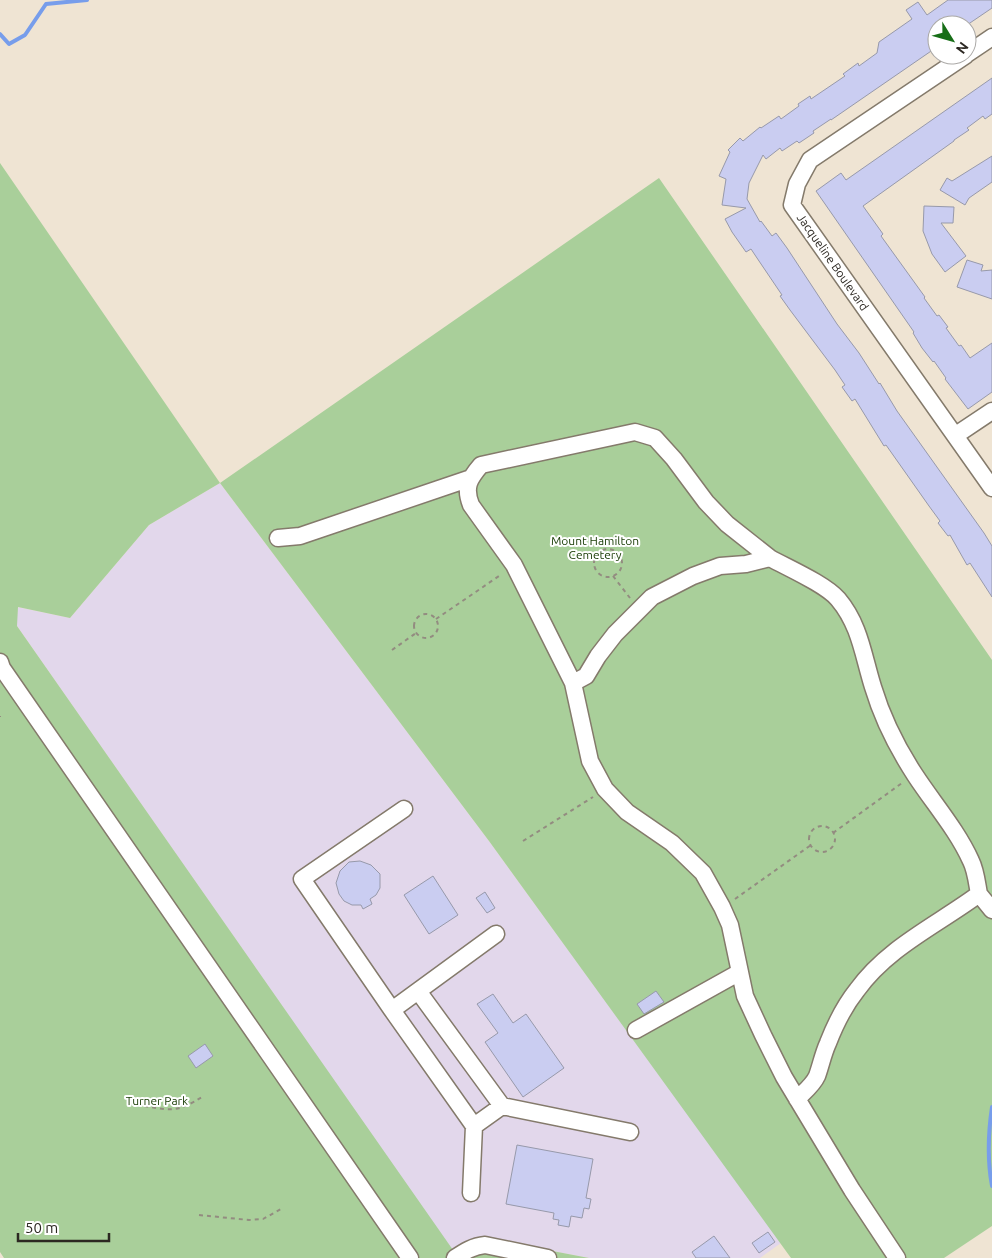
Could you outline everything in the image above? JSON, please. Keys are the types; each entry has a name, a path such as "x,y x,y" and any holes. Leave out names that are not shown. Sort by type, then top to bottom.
{"street":[{"name":"Jacqueline Boulevard","path":"977,47 992,37"},
{"name":"Jacqueline Boulevard","path":"951,65 810,160 797,184 792,204 992,488"},
{"path":"956,435 992,411"},
{"path":"897,1258 852,1190 797,1099 763,1035 745,996 730,925 703,873 672,844 627,812 605,789 590,760 573,683 514,565 467,494 471,478 481,465 635,432 655,438 727,524 770,558 807,577 836,597 850,615 865,653 872,686 886,722 914,774 972,862 979,894 992,910"},
{"path":"278,538 300,536 471,478"},
{"path":"573,683 586,676 615,634 652,597 693,576 720,566 746,564 770,558"},
{"path":"1,667 410,1258"},
{"path":"404,809 302,879 474,1126 471,1193"},
{"path":"797,1099 816,1078 827,1044 838,1021 857,990 890,955 920,932 956,911 979,894"},
{"path":"392,1010 496,934"},
{"path":"636,1030 740,972"},
{"path":"418,991 502,1106 630,1132"},
{"path":"474,1126 502,1106"},
{"path":"455,1258 467,1250 485,1245 548,1258"}],"path":[{"path":"603,550 612,550 621,558 622,567 613,576 604,577 596,571 594,561 603,550"},
{"path":"436,620 514,565"},
{"path":"613,576 638,610"},
{"path":"421,615 429,615 436,620 438,626 433,636 426,638 416,633 414,625 421,615"},
{"path":"392,650 416,633"},
{"path":"833,833 914,774"},
{"path":"523,840 605,789"},
{"path":"822,826 830,829 833,833 835,840 832,848 825,852 817,851 811,846 810,837 814,830 822,826"},
{"path":"722,907 811,846"},
{"path":"144,1106 172,1111 183,1108 204,1096"},
{"path":"199,1215 249,1220 263,1219 281,1209"}],"shaded area":[{"path":"220,483 489,841 781,1243 760,1258 589,1258 480,1237 453,1251 17,626 17,607 70,618 149,525"}],"green space":[{"name":"Turner Park","path":"0,163 220,483 149,525 70,618 18,607 17,626 453,1250 480,1237 589,1258 4,1258 0,1252"},
{"name":"Mount Hamilton Cemetery","path":"659,178 992,660 992,1226 944,1258 791,1258 489,841 220,483"}],"building":[{"path":"948,0 992,0 992,8 977,18 977,15 927,15"},
{"path":"918,2 927,15 927,54 813,131 814,133 799,143 797,141 782,151 780,148 766,159 763,155 749,183 747,199 760,222 772,236 776,233 787,248 837,324 880,383 897,411 984,533 992,546 992,597 970,563 967,565 950,535 948,536 938,523 940,521 886,445 884,446 855,399 852,401 842,387 845,385 780,296 782,295 751,249 746,252 732,232 725,219 746,208 722,205 726,179 719,176 730,152 728,150 740,138 743,141 760,127 779,116 781,119 799,106 798,104 810,96 811,99 845,76 843,74 858,63 859,66 877,53 879,42 912,19 906,10"},
{"path":"992,78 992,114 985,119 983,116 967,128 969,130 863,206 883,234 881,236 924,298 937,316 939,315 948,327 946,328 970,358 992,343 992,392 968,409 934,361 922,348 914,332 816,191 841,173 846,180"},
{"path":"992,156 992,182 969,198 965,205 940,190 947,178 952,181"},
{"path":"924,206 954,207 953,223 941,223 966,256 945,272 932,254 923,231"},
{"path":"967,260 983,265 981,271 992,270 992,299 957,287"},
{"path":"360,861 371,865 380,874 380,888 376,895 370,899 372,904 363,909 361,905 352,905 344,901 339,894 336,883 340,871 349,862"},
{"path":"433,876 458,915 429,934 404,895"},
{"path":"485,892 495,908 487,913 476,898"},
{"path":"656,991 664,1002 644,1014 637,1004"},
{"path":"493,994 513,1023 526,1014 564,1068 523,1097 485,1042 498,1033 477,1004"},
{"path":"205,1044 213,1056 196,1068 188,1056"},
{"path":"517,1145 593,1159 586,1198 591,1199 589,1209 584,1208 582,1218 571,1216 569,1227 558,1225 559,1220 553,1219 554,1213 506,1204"},
{"path":"768,1232 775,1242 759,1253 752,1243"},
{"path":"714,1236 730,1258 696,1258 692,1252"}],"waterway":[{"path":"0,34 9,44 25,35 46,4 87,0"},
{"path":"992,1107 989,1147 992,1186"}]}
